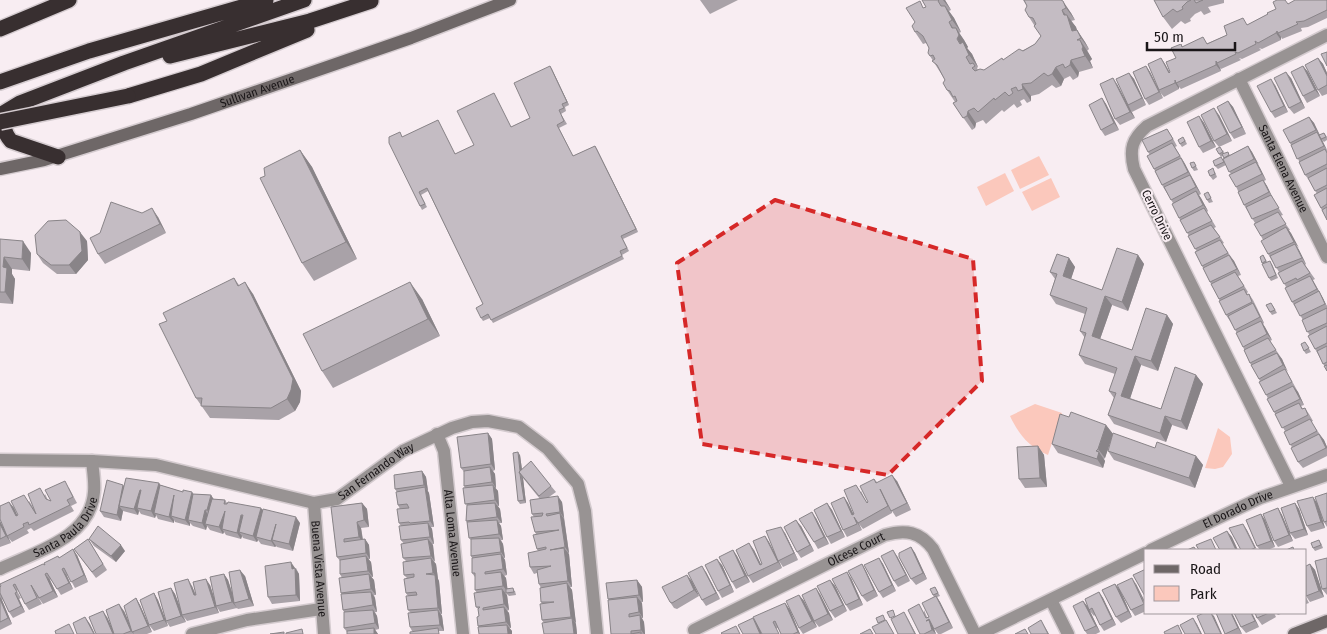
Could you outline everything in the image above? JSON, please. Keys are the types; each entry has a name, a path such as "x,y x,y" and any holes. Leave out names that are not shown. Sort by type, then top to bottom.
{"highway":[{"path":"0,30 68,0"},
{"path":"0,82 142,35 266,0"},
{"path":"0,115 20,103 124,63 304,0"},
{"path":"65,87 170,56 310,21 372,0"},
{"path":"0,122 128,96 180,81 223,65 372,0"},
{"path":"20,103 10,111 5,120 5,130 9,138 14,143 58,156"}],"street":[{"name":"Sullivan Avenue","path":"0,169 58,156 248,94 411,38 510,0"},
{"name":"Cerro Drive","path":"1291,486 1134,169 1131,145 1147,126 1327,35"},
{"name":"Santa Elena Avenue","path":"1239,79 1327,257"},
{"name":"San Fernando Way","path":"0,460 92,461 156,465 314,503 338,499 356,488 403,452 437,434 481,421 512,425 541,442 578,484 585,511 598,634"},
{"name":"Alta Loma Avenue","path":"437,434 444,450 463,634"},
{"name":"Santa Paula Drive","path":"0,568 67,536 81,526 89,513 94,492 92,461"},
{"name":"El Dorado Drive","path":"1153,549 1227,513 1291,486 1327,475"},
{"name":"Buena Vista Avenue","path":"314,503 324,634"},
{"name":"Olcese Court","path":"694,630 885,535 898,531 911,532 925,539 933,549 976,634"},
{"path":"980,634 1144,554"},
{"path":"1050,600 1068,634"},
{"path":"192,634 247,620 321,609"},
{"path":"1294,634 1327,621"}],"highlighted area":[{"path":"775,200 973,259 982,381 888,475 702,444 677,263"}],"green space":[{"path":"1039,156 1049,175 1020,189 1011,170"},
{"path":"1005,173 1014,191 986,206 977,187"},
{"path":"1051,178 1060,197 1032,211 1022,192"},
{"path":"1035,404 1062,413 1048,455 1025,440 1010,416"},
{"path":"1218,428 1230,437 1232,454 1223,467 1215,469 1205,468"}],"building":[{"path":"922,0 939,0 941,6 945,6 952,20 949,22 952,28 956,28 959,35 957,39 960,44 963,42 969,55 966,57 970,64 973,63 975,66 972,68 975,71 984,70 1019,49 1023,51 1035,44 1041,36 1034,26 1036,24 1033,18 1029,17 1025,10 1027,6 1024,0 1063,1 1066,8 1062,10 1064,15 1067,15 1072,31 1077,30 1081,38 1077,40 1080,40 1085,56 1071,60 1070,65 1065,68 1063,64 1056,67 1052,74 1048,76 1044,73 1031,83 1022,84 1023,89 1018,91 1016,87 1011,89 1013,93 1009,96 1005,92 995,100 994,98 978,112 974,108 968,111 967,116 963,118 953,103 957,101 955,96 953,97 950,91 947,90 943,83 945,80 937,65 932,61 935,59 933,55 930,56 928,53 929,48 923,36 917,31 915,32 912,26 915,22 906,8 920,1 923,8 926,7"},
{"path":"1154,0 1191,0 1182,7 1183,9 1177,12 1173,9 1163,17"},
{"path":"1285,0 1288,4 1295,0 1327,0 1327,10 1304,21 1296,22 1298,24 1278,33 1277,31 1258,43 1255,41 1256,44 1238,53 1235,52 1236,54 1217,63 1216,61 1216,65 1176,83 1175,80 1175,83 1159,90 1148,64 1161,58 1169,73 1166,62 1176,58 1171,48 1181,44 1182,47 1203,37 1207,44 1227,35 1224,26 1243,18 1247,25 1276,9 1273,2"},
{"path":"1327,52 1327,66 1321,54"},
{"path":"1318,58 1327,76 1327,85 1318,90 1305,65"},
{"path":"550,66 567,102 562,104 564,108 559,110 564,121 557,125 573,156 595,146 636,229 621,236 627,248 620,251 622,256 491,320 488,314 481,318 476,308 483,304 427,188 419,192 425,204 420,206 389,143 389,137 400,132 402,137 438,120 455,154 474,145 457,111 494,93 511,127 530,118 514,83"},
{"path":"1146,66 1159,92 1145,99 1133,72"},
{"path":"1303,66 1315,90 1303,96 1291,72"},
{"path":"1286,72 1301,102 1289,108 1274,78"},
{"path":"1129,73 1142,98 1128,105 1116,79"},
{"path":"1113,78 1130,112 1115,119 1100,84"},
{"path":"1271,79 1284,106 1271,112 1257,86"},
{"path":"1102,98 1114,123 1101,130 1089,105"},
{"path":"1228,101 1242,127 1230,133 1217,107"},
{"path":"1214,108 1227,134 1214,141 1201,115"},
{"path":"1199,116 1211,141 1199,147 1187,122"},
{"path":"1309,117 1316,130 1290,143 1283,130"},
{"path":"1167,129 1173,139 1148,152 1142,140"},
{"path":"1317,132 1324,146 1297,159 1291,145"},
{"path":"1324,133 1326,137 1321,139 1319,135"},
{"path":"1183,137 1185,141 1180,144 1178,140"},
{"path":"1172,143 1180,156 1154,169 1147,156"},
{"path":"1248,146 1254,159 1229,172 1223,159"},
{"path":"1220,147 1223,152 1219,154 1216,149"},
{"path":"1325,149 1327,164 1305,175 1299,162"},
{"path":"300,150 346,242 302,263 260,178 265,176 264,168"},
{"path":"1228,152 1229,155 1224,158 1222,154"},
{"path":"1221,157 1224,162 1215,166 1213,161"},
{"path":"1181,158 1188,172 1162,185 1155,171"},
{"path":"1194,162 1196,166 1192,168 1190,163"},
{"path":"1256,162 1262,174 1236,187 1229,175"},
{"path":"1213,168 1215,174 1210,176 1208,171"},
{"path":"1327,168 1327,185 1315,191 1308,178"},
{"path":"1190,175 1196,187 1171,200 1164,187"},
{"path":"1263,180 1269,192 1244,205 1238,192"},
{"path":"1327,188 1327,204 1321,208 1314,195"},
{"path":"1196,191 1203,205 1179,218 1172,204"},
{"path":"1208,192 1211,198 1207,200 1204,194"},
{"path":"1271,195 1279,208 1252,219 1246,207"},
{"path":"111,202 142,213 152,208 160,224 98,254 90,238 100,233"},
{"path":"1327,207 1327,220 1322,210"},
{"path":"1204,208 1212,221 1187,233 1180,220"},
{"path":"1278,212 1286,224 1261,236 1254,224"},
{"path":"66,220 80,232 82,251 69,265 51,265 37,254 35,235 48,221"},
{"path":"1211,225 1220,237 1195,249 1188,236"},
{"path":"1286,227 1294,242 1268,254 1261,241"},
{"path":"0,239 23,241 22,259 4,257 3,267 7,268 5,292 0,292"},
{"path":"1220,240 1228,253 1202,266 1195,252"},
{"path":"1295,244 1302,258 1276,268 1270,256"},
{"path":"1117,248 1138,255 1122,302 1105,296 1092,336 1132,350 1146,308 1167,315 1151,361 1135,356 1121,396 1161,409 1175,367 1196,375 1181,421 1165,416 1160,433 1108,415 1116,393 1109,391 1117,368 1079,355 1086,333 1080,331 1087,308 1050,295 1057,274 1050,272 1057,254 1069,258 1063,276 1102,290"},
{"path":"1229,255 1237,269 1210,282 1203,268"},
{"path":"1263,255 1266,261 1262,263 1260,257"},
{"path":"1270,261 1276,275 1269,278 1262,264"},
{"path":"1302,261 1310,273 1284,284 1278,273"},
{"path":"1235,272 1244,286 1219,299 1211,284"},
{"path":"1310,276 1317,289 1292,302 1285,288"},
{"path":"234,278 238,286 245,282 293,379 287,399 271,408 201,406 202,398 196,398 159,324 167,321 163,313"},
{"path":"410,282 428,319 322,371 303,334"},
{"path":"1244,289 1247,295 1249,294 1252,302 1226,315 1219,301"},
{"path":"1319,291 1325,304 1300,316 1294,304"},
{"path":"1253,303 1260,317 1235,330 1228,316"},
{"path":"1271,303 1275,310 1270,312 1266,305"},
{"path":"1327,308 1327,323 1307,332 1302,320"},
{"path":"1261,321 1267,334 1243,347 1236,333"},
{"path":"1327,326 1327,343 1315,349 1308,336"},
{"path":"1268,338 1276,350 1250,363 1244,350"},
{"path":"1305,342 1309,348 1304,351 1301,344"},
{"path":"1327,346 1327,362 1323,364 1317,351"},
{"path":"1277,353 1283,365 1259,379 1251,365"},
{"path":"1285,369 1292,382 1266,395 1259,382"},
{"path":"1293,386 1300,399 1274,412 1267,399"},
{"path":"1299,403 1302,409 1305,408 1308,415 1282,428 1275,414"},
{"path":"1071,412 1106,425 1096,451 1099,452 1097,459 1052,444 1060,414 1069,417"},
{"path":"1310,419 1317,431 1290,445 1284,432"},
{"path":"488,433 491,464 461,468 457,437"},
{"path":"1113,433 1155,448 1157,442 1196,456 1189,478 1108,451"},
{"path":"1319,434 1326,448 1298,462 1291,448"},
{"path":"1038,446 1040,478 1019,479 1017,447"},
{"path":"518,452 524,500 518,501 513,453"},
{"path":"531,461 551,486 539,496 519,472"},
{"path":"490,467 492,482 464,486 464,471"},
{"path":"422,471 424,485 395,489 394,475"},
{"path":"892,475 907,503 891,511 880,489 888,506 858,523 854,517 857,524 843,530 831,503 844,497 852,515 854,514 844,490 856,485 867,503 860,486 874,479 876,483"},
{"path":"126,478 159,483 151,511 137,508 141,490 134,509 119,506"},
{"path":"107,480 123,485 117,515 100,511"},
{"path":"65,481 73,497 67,500 70,505 29,525 28,522 23,524 24,527 7,536 0,519 0,506 9,502 16,516 18,515 11,501 24,495 36,514 28,494 40,488 46,499 51,501 45,490"},
{"path":"160,485 183,492 183,490 192,492 185,520 171,516 174,495 169,517 154,513"},
{"path":"493,485 495,500 465,504 463,488"},
{"path":"425,487 430,521 399,523 397,509 409,508 407,504 398,505 396,492"},
{"path":"1327,493 1327,521 1324,522 1315,497"},
{"path":"193,494 211,495 202,523 188,520"},
{"path":"558,496 560,512 546,514 547,516 560,513 565,547 550,550 564,548 568,581 539,584 537,570 551,566 530,567 528,553 546,549 546,547 537,549 533,535 559,530 535,532 531,517 542,516 543,513 532,514 530,500"},
{"path":"1313,497 1321,522 1307,526 1297,501"},
{"path":"212,499 225,500 224,504 228,502 261,508 253,536 239,532 243,515 241,515 237,533 222,529 225,511 219,527 205,524"},
{"path":"362,503 364,520 357,522 359,537 344,539 344,542 365,539 366,553 337,557 331,507"},
{"path":"495,503 497,517 466,521 467,505"},
{"path":"827,503 841,531 827,537 814,510"},
{"path":"1295,503 1304,529 1290,533 1281,508"},
{"path":"1278,508 1289,535 1274,541 1263,514"},
{"path":"263,509 296,517 289,544 272,540 276,524 271,541 256,537"},
{"path":"812,512 824,537 814,542 799,519"},
{"path":"1261,514 1271,541 1257,546 1246,520"},
{"path":"497,520 499,534 469,538 467,522"},
{"path":"796,520 810,545 797,552 784,527"},
{"path":"428,523 430,537 401,540 399,526"},
{"path":"0,524 6,536 0,539"},
{"path":"1243,524 1255,548 1240,549 1229,528"},
{"path":"98,526 121,545 111,556 89,539"},
{"path":"781,527 794,553 778,561 766,531"},
{"path":"1227,531 1236,549 1219,549 1213,538"},
{"path":"765,536 778,562 748,576 736,550 749,543 760,565 762,564 753,541"},
{"path":"499,538 501,552 471,556 471,539"},
{"path":"88,539 103,564 92,572 74,549"},
{"path":"428,539 431,556 403,558 401,544"},
{"path":"1211,539 1216,549 1198,549 1196,545"},
{"path":"1319,540 1321,545 1313,548 1311,543"},
{"path":"911,547 923,573 911,579 899,557 899,553"},
{"path":"73,549 84,575 71,582 64,568 62,569 69,583 57,589 47,573 45,574 53,591 39,598 31,585 37,598 25,604 15,584 13,585 17,592 15,593 21,606 9,612 0,593 0,584 43,564 45,565 44,563 58,556 59,558"},
{"path":"733,550 745,576 732,582 719,557"},
{"path":"893,550 906,575 894,581 881,556"},
{"path":"501,554 503,569 485,572 485,574 501,572 503,586 475,590 475,573 472,573 472,558"},
{"path":"366,556 368,571 340,574 340,560"},
{"path":"431,558 433,573 426,574 435,575 438,608 408,610 406,596 417,595 416,592 406,593 404,579 414,577 414,574 404,575 403,562"},
{"path":"879,558 892,585 879,592 864,565"},
{"path":"1327,558 1327,588 1322,589 1315,561"},
{"path":"717,559 730,585 718,591 705,565"},
{"path":"291,562 292,569 295,568 296,595 268,597 265,566"},
{"path":"862,564 874,590 862,596 848,571"},
{"path":"1310,564 1319,591 1307,596 1307,566"},
{"path":"702,566 716,593 702,600 688,573"},
{"path":"240,570 249,599 234,603 229,572"},
{"path":"1144,570 1144,594 1133,575"},
{"path":"847,572 859,599 846,605 832,579"},
{"path":"224,574 232,602 216,606 210,577"},
{"path":"369,574 371,589 341,593 339,578"},
{"path":"687,575 694,590 672,603 670,602 662,587"},
{"path":"1132,578 1144,604 1131,610 1117,585"},
{"path":"188,579 194,595 196,595 193,582 206,579 215,607 182,615 174,583"},
{"path":"637,580 639,595 608,599 606,583"},
{"path":"830,580 843,605 830,611 817,586"},
{"path":"567,583 571,617 542,620 540,604 554,602 541,602 540,588"},
{"path":"1115,584 1128,611 1116,617 1102,590"},
{"path":"935,587 938,593 933,595 930,589"},
{"path":"171,588 181,616 166,621 158,592"},
{"path":"513,588 514,592 506,593 506,589"},
{"path":"816,588 828,614 814,621 802,595"},
{"path":"502,589 504,604 483,608 483,610 504,607 506,622 478,626 477,617 479,616 478,609 480,607 476,607 474,593"},
{"path":"371,592 373,605 343,610 341,594"},
{"path":"1099,592 1112,619 1100,625 1092,608 1089,610 1085,599"},
{"path":"154,593 164,620 149,625 140,600"},
{"path":"799,595 812,621 799,628 786,601"},
{"path":"936,596 949,622 934,629 929,619 926,621 929,620 932,630 920,634 908,610 919,604 926,618 929,617 922,603"},
{"path":"637,597 639,612 629,614 629,617 640,615 641,630 631,631 631,634 611,634 608,600"},
{"path":"136,598 148,626 132,632 124,606"},
{"path":"0,599 8,618 0,622"},
{"path":"1083,601 1096,626 1085,631 1073,606"},
{"path":"785,603 798,632 781,634 775,621 773,622 779,634 762,634 753,617"},
{"path":"119,604 131,631 123,634 114,634 106,610"},
{"path":"373,610 375,623 344,628 344,612"},
{"path":"438,610 440,625 410,627 408,613"},
{"path":"893,610 895,616 890,618 887,612"},
{"path":"103,611 113,634 96,634 89,617"},
{"path":"904,612 915,634 898,634 891,619"},
{"path":"1211,614 1221,634 1205,634 1197,616"},
{"path":"1216,614 1231,614 1238,628 1225,634"},
{"path":"1234,614 1252,614 1255,621 1241,627"},
{"path":"1255,614 1267,614 1257,618"},
{"path":"883,615 885,620 878,623 876,618"},
{"path":"85,617 94,634 77,634 73,623"},
{"path":"572,618 574,634 544,634 542,623"},
{"path":"753,618 760,634 743,634 738,625"},
{"path":"1193,618 1201,634 1185,634 1180,625"},
{"path":"886,620 894,634 876,634 872,627"},
{"path":"1041,620 1048,634 1031,634 1028,628"},
{"path":"69,624 74,634 56,634 55,631"},
{"path":"507,625 508,634 479,634 478,627"},
{"path":"1178,625 1182,634 1165,634 1164,632"},
{"path":"736,626 740,634 721,633"},
{"path":"374,628 374,634 347,634 347,631"},
{"path":"438,628 439,634 410,634 410,632"},
{"path":"302,629 303,634 286,634 286,633"},
{"path":"870,629 873,634 860,634"},
{"path":"1025,629 1028,634 1015,634"}]}
